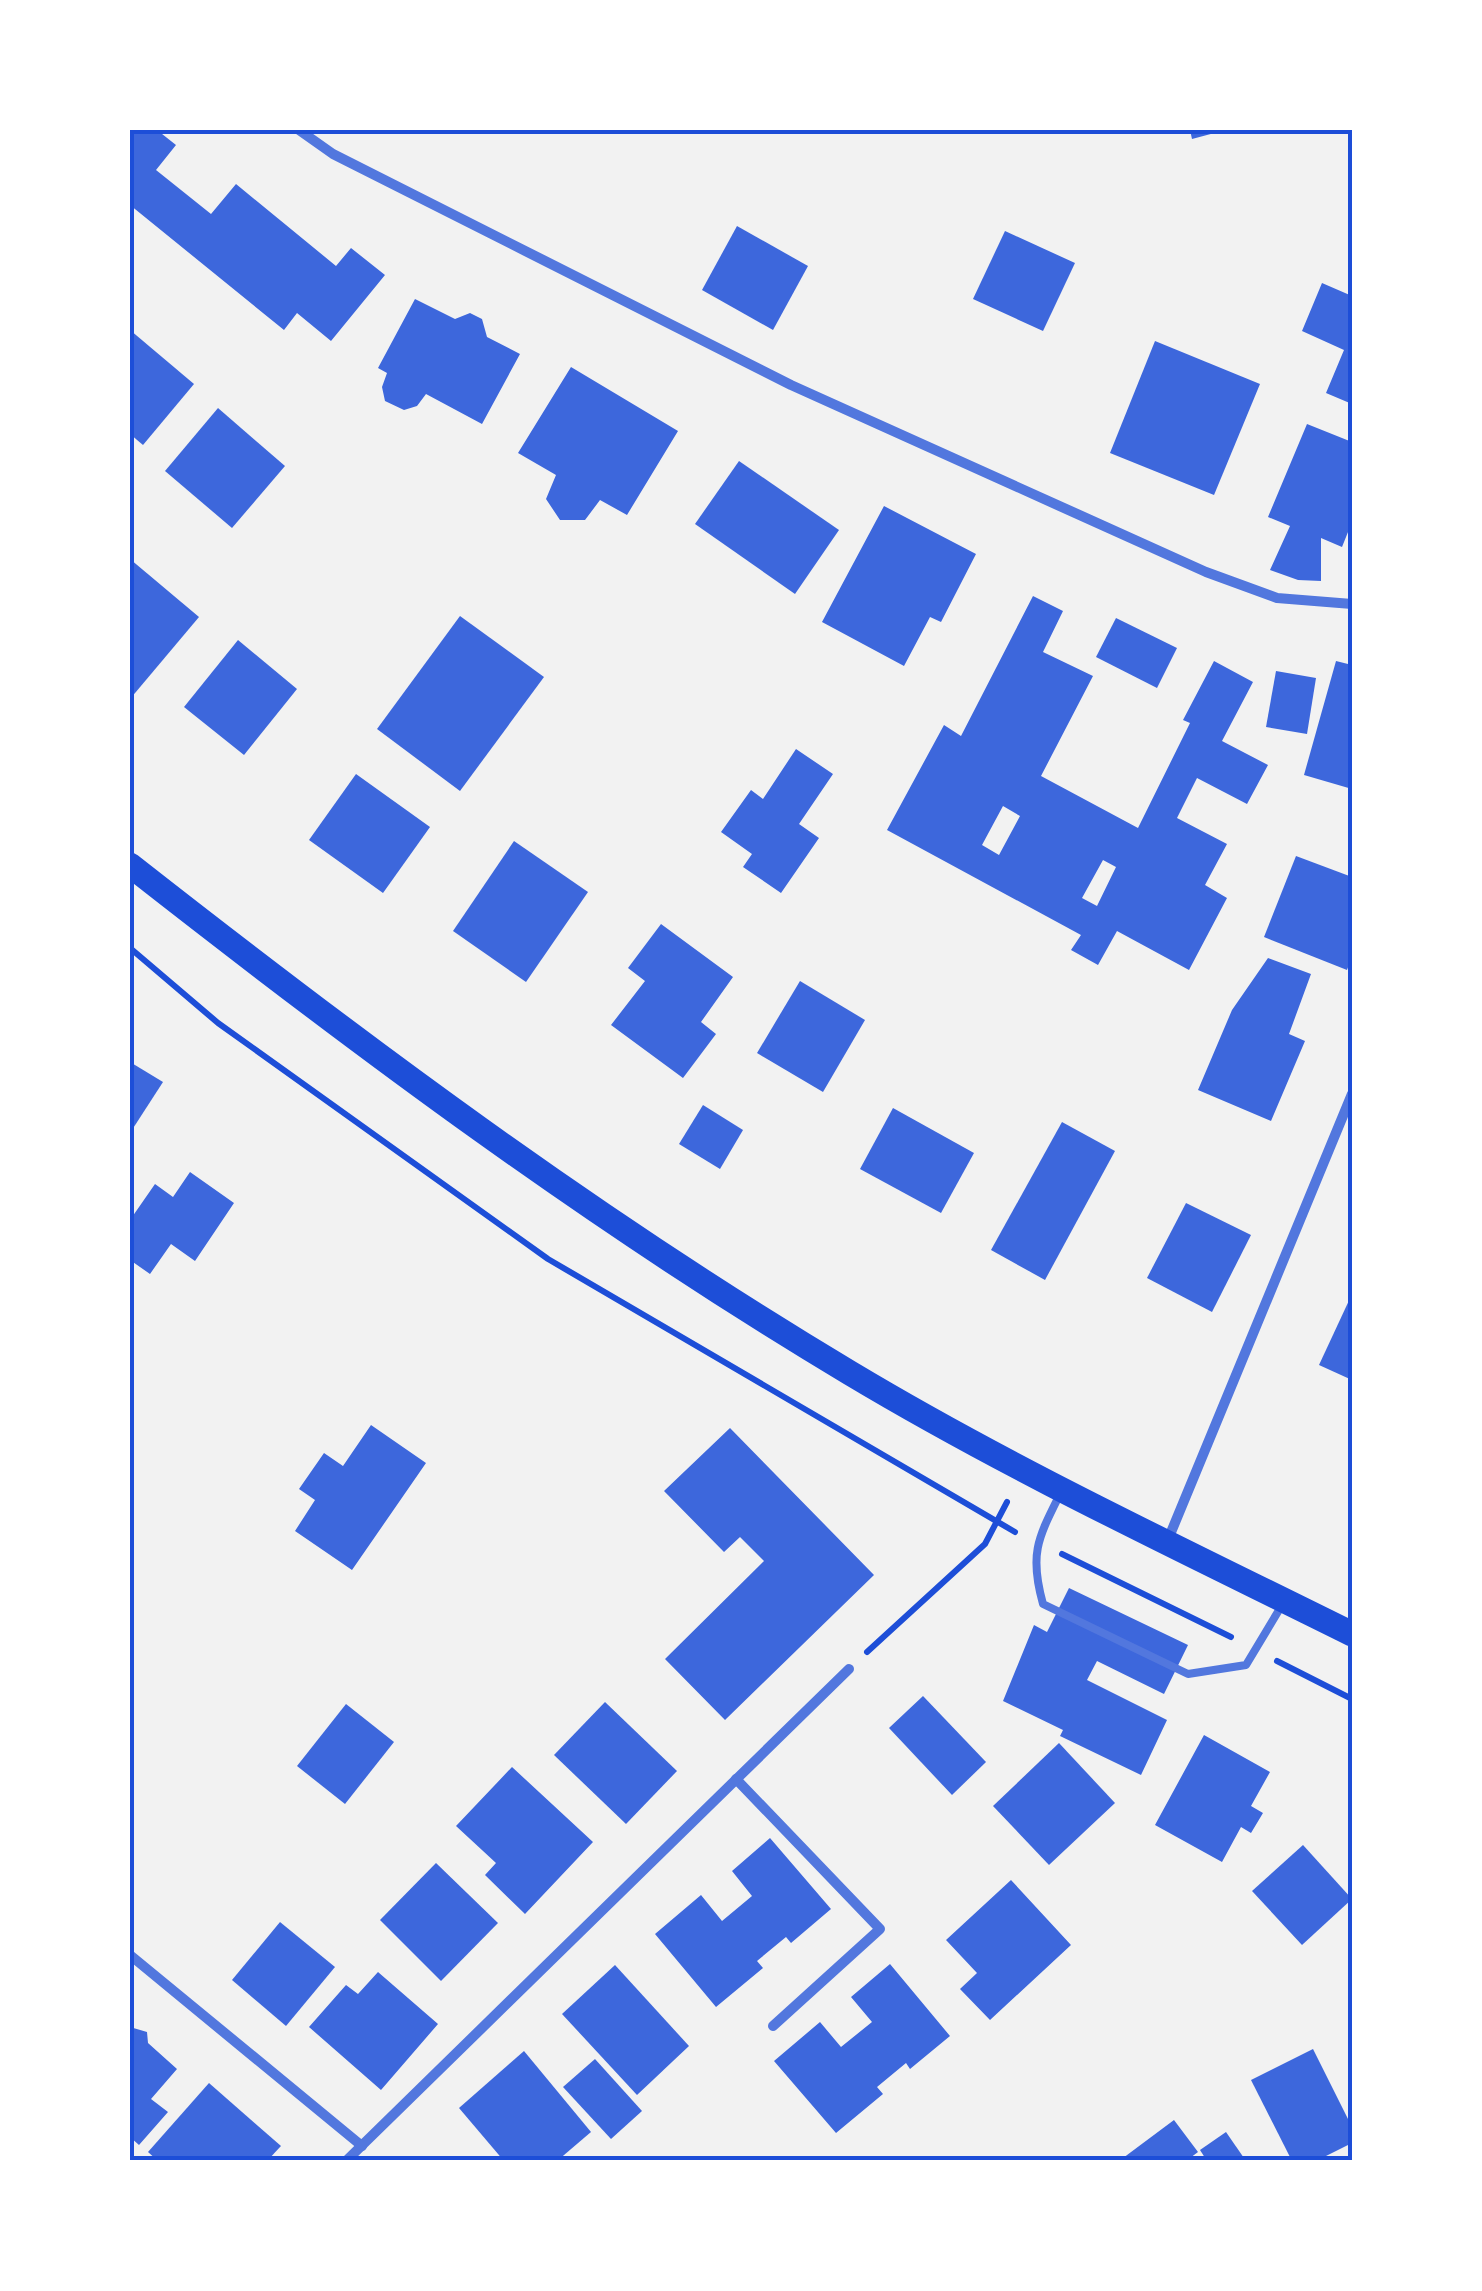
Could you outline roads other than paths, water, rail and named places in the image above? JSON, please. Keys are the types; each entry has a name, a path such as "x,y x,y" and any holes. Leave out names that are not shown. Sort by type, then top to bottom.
{"main road":[{"path":"130,865 450,1112 626,1232 851,1374 1062,1490 1352,1634"}],"street":[{"path":"299,130 333,154 791,385 1154,549 1278,598 1352,604"},
{"path":"1167,1542 1352,1094"},
{"path":"346,2161 849,1669"},
{"path":"736,1779 880,1930 773,2026"},
{"path":"130,1955 362,2146"}],"lane":[{"path":"1062,1490 1037,1542 1034,1570 1043,1604 1188,1674 1246,1664 1285,1601"}]}
